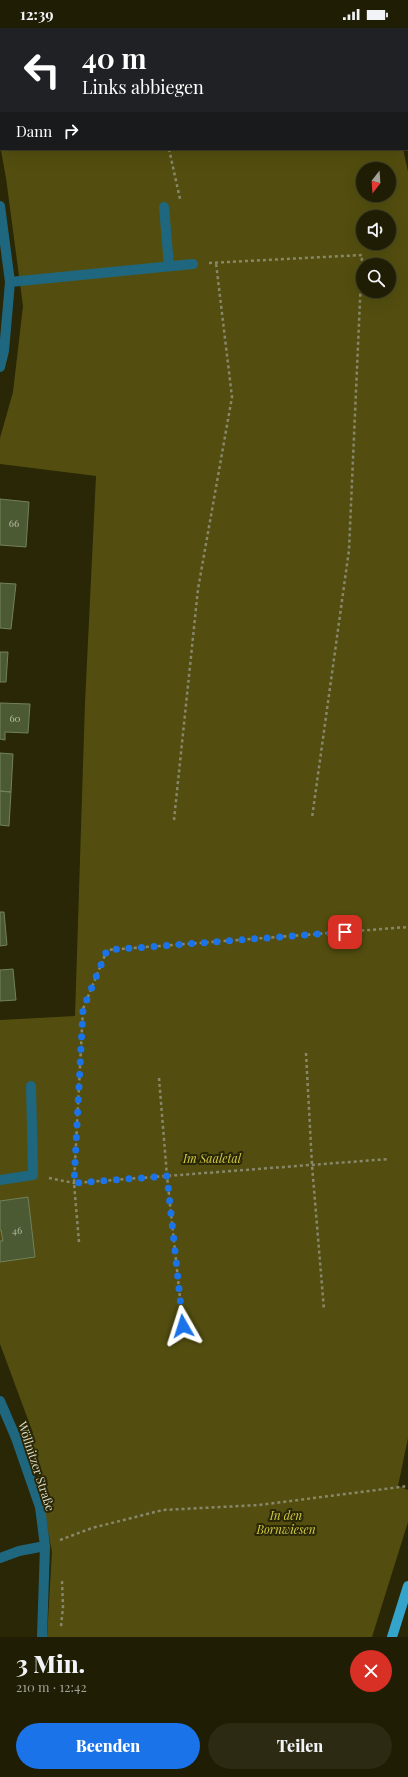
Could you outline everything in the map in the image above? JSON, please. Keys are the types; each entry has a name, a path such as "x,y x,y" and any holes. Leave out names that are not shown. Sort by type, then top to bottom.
{"main road":[{"path":"392,1637 408,1586"}],"street":[{"path":"0,206 10,282 4,351 0,367"},
{"path":"164,207 169,266"},
{"path":"10,282 194,264"},
{"path":"0,1180 33,1175 32,1086"},
{"name":"Wöllnitzer Straße","path":"0,1401 16,1438 40,1507 45,1546 42,1637"},
{"path":"0,1558 19,1551 45,1546"}],"path":[{"path":"164,207 180,203 168,150"},
{"path":"194,264 362,255 349,550 312,818"},
{"path":"174,820 198,589 232,397 216,263"},
{"path":"79,1242 74,1183 83,1009 107,950 408,927"},
{"path":"306,1053 312,1164 324,1310"},
{"path":"159,1078 167,1176 183,1326"},
{"path":"33,1175 74,1183 389,1158"},
{"path":"45,1546 92,1528 163,1510 259,1505 408,1486"}],"green space":[{"name":"Im Saaletal","path":"1,150 403,150 408,172 408,1438 398,1486 408,1490 408,1522 372,1637 47,1637 52,1552 30,1434 33,1433 0,1344 0,1020 75,1016 85,703 96,476 0,464 0,438 13,392 23,306"}],"building":[{"path":"0,499 29,502 26,547 0,545"},
{"path":"0,583 16,584 11,629 0,628"},
{"path":"0,652 8,652 6,682 0,682"},
{"path":"0,703 30,704 28,733 5,732 5,740 0,739"},
{"path":"0,753 13,754 11,792 0,791"},
{"path":"0,791 11,792 9,826 0,825"},
{"path":"0,912 4,912 7,945 0,946"},
{"path":"13,969 16,1000 0,1001 0,970"},
{"path":"28,1197 35,1257 0,1262 0,1241 3,1241 0,1230 0,1201"}],"route":[{"path":"183,1326 167,1176 74,1183 83,1009 107,950 345,932"}],"park label":[{"name":"In den Bornwiesen","path":"286,1522"}]}
